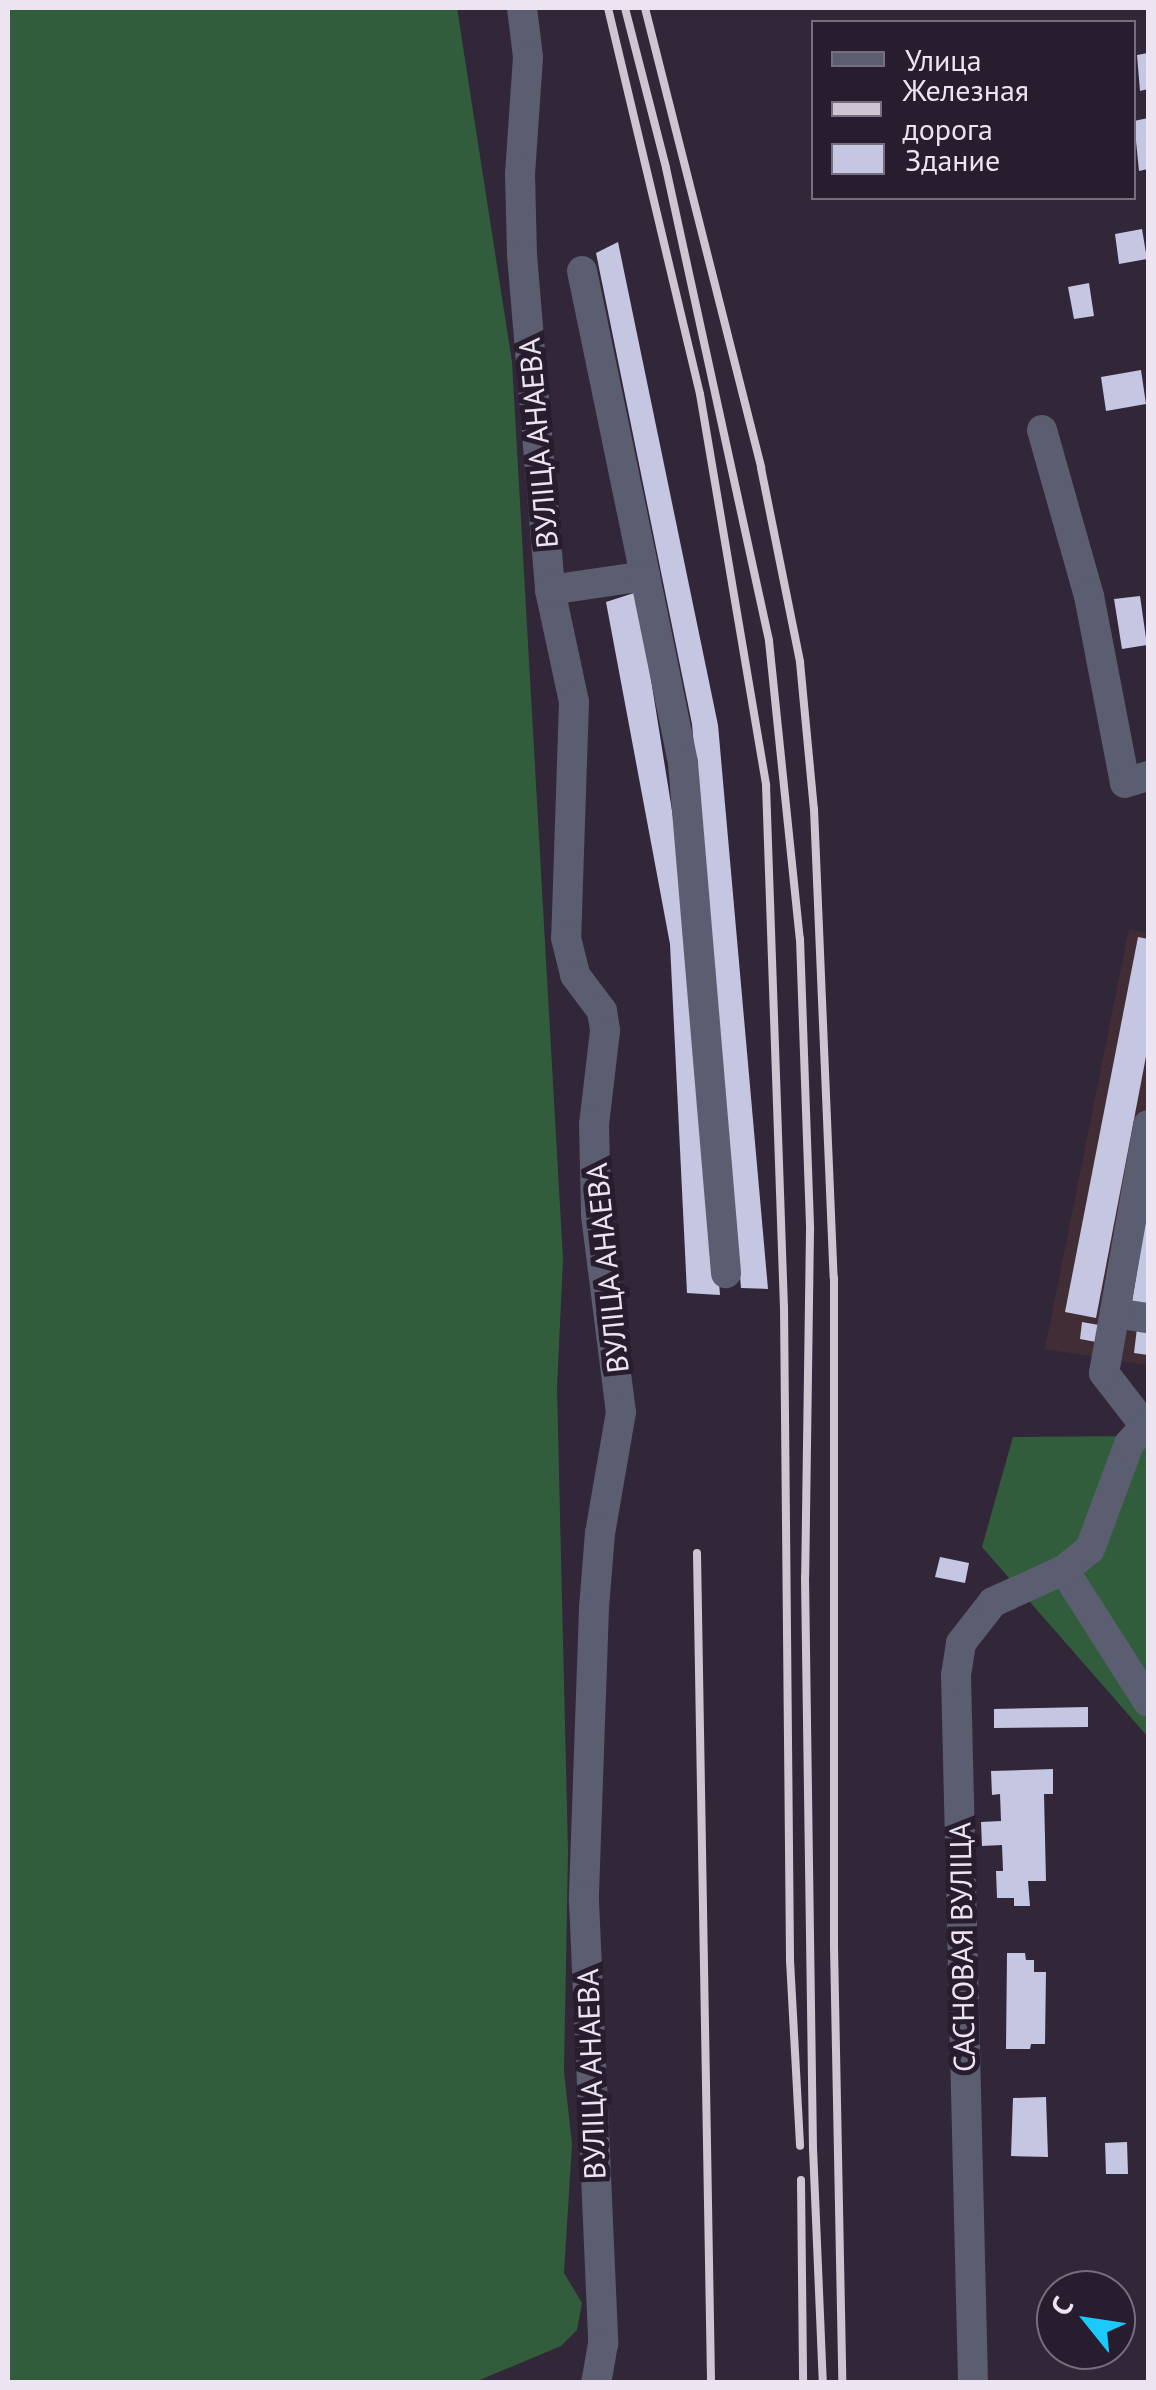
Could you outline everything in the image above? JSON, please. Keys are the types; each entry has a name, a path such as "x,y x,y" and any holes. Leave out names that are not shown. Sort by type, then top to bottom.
{"street":[{"name":"ВУЛІЦА АНАЕВА","path":"522,8 528,57 520,173 522,254 550,590 574,702 566,938 575,974 602,1010 604,1031 594,1124 596,1216 621,1412 600,1533 594,1608 584,1900 603,2344 596,2382"},
{"path":"582,271 683,762 726,1273"},
{"path":"1042,430 1089,596 1126,783 1148,776"},
{"path":"550,590 645,576"},
{"path":"1147,1426 1104,1373 1148,1125"},
{"path":"1115,1313 1148,1318"},
{"name":"САСНОВАЯ ВУЛІЦА","path":"972,2382 956,1676 961,1643 993,1602 1064,1570 1090,1549 1130,1444 1147,1426"},
{"path":"1064,1570 1148,1702"}],"shaded area":[{"path":"1129,929 1148,933 1148,1365 1045,1349"}],"green space":[{"path":"8,8 457,8 512,362 563,1259 557,1388 568,1852 564,2072 572,2144 564,2273 582,2303 577,2330 561,2346 475,2382 8,2382"},
{"path":"1148,1436 1148,1737 982,1547 1013,1437"}],"building":[{"path":"1148,53 1148,89 1140,91 1137,55"},
{"path":"1148,118 1148,169 1139,171 1136,141 1136,121"},
{"path":"1142,229 1147,259 1119,264 1115,234"},
{"path":"618,242 718,725 768,1289 741,1288 692,724 596,253"},
{"path":"1089,283 1094,316 1074,319 1068,287"},
{"path":"1141,370 1146,404 1106,411 1101,377"},
{"path":"637,592 693,942 720,1295 687,1293 670,944 606,602"},
{"path":"1140,596 1147,645 1122,649 1114,599"},
{"path":"1138,937 1148,939 1148,1046 1096,1318 1065,1312"},
{"path":"1148,1216 1148,1305 1132,1302"},
{"path":"1082,1322 1099,1325 1096,1342 1080,1339"},
{"path":"1137,1328 1148,1330 1148,1355 1134,1353"},
{"path":"940,1557 969,1563 965,1583 935,1577"},
{"path":"1088,1707 1088,1727 994,1728 994,1709"},
{"path":"1053,1769 1053,1794 1044,1794 1046,1881 1028,1881 1030,1906 1014,1906 1014,1898 997,1898 996,1871 1003,1871 1002,1845 982,1846 981,1822 1001,1821 1000,1794 992,1795 991,1771"},
{"path":"1007,1953 1025,1953 1026,1960 1034,1960 1034,1972 1046,1972 1045,2044 1031,2044 1030,2049 1006,2049"},
{"path":"1046,2097 1048,2157 1011,2156 1013,2098"},
{"path":"1127,2142 1128,2174 1106,2174 1105,2143"}],"railway":[{"path":"608,8 700,394 766,785 784,1307 790,1960 800,2146"},
{"path":"625,8 666,168 769,641 800,939 810,1230 805,1577 813,2148 823,2382"},
{"path":"645,8 761,468 800,662 814,809 834,1278 834,1946 842,2382"},
{"path":"697,1553 711,2382"},
{"path":"801,2180 803,2382"}]}
